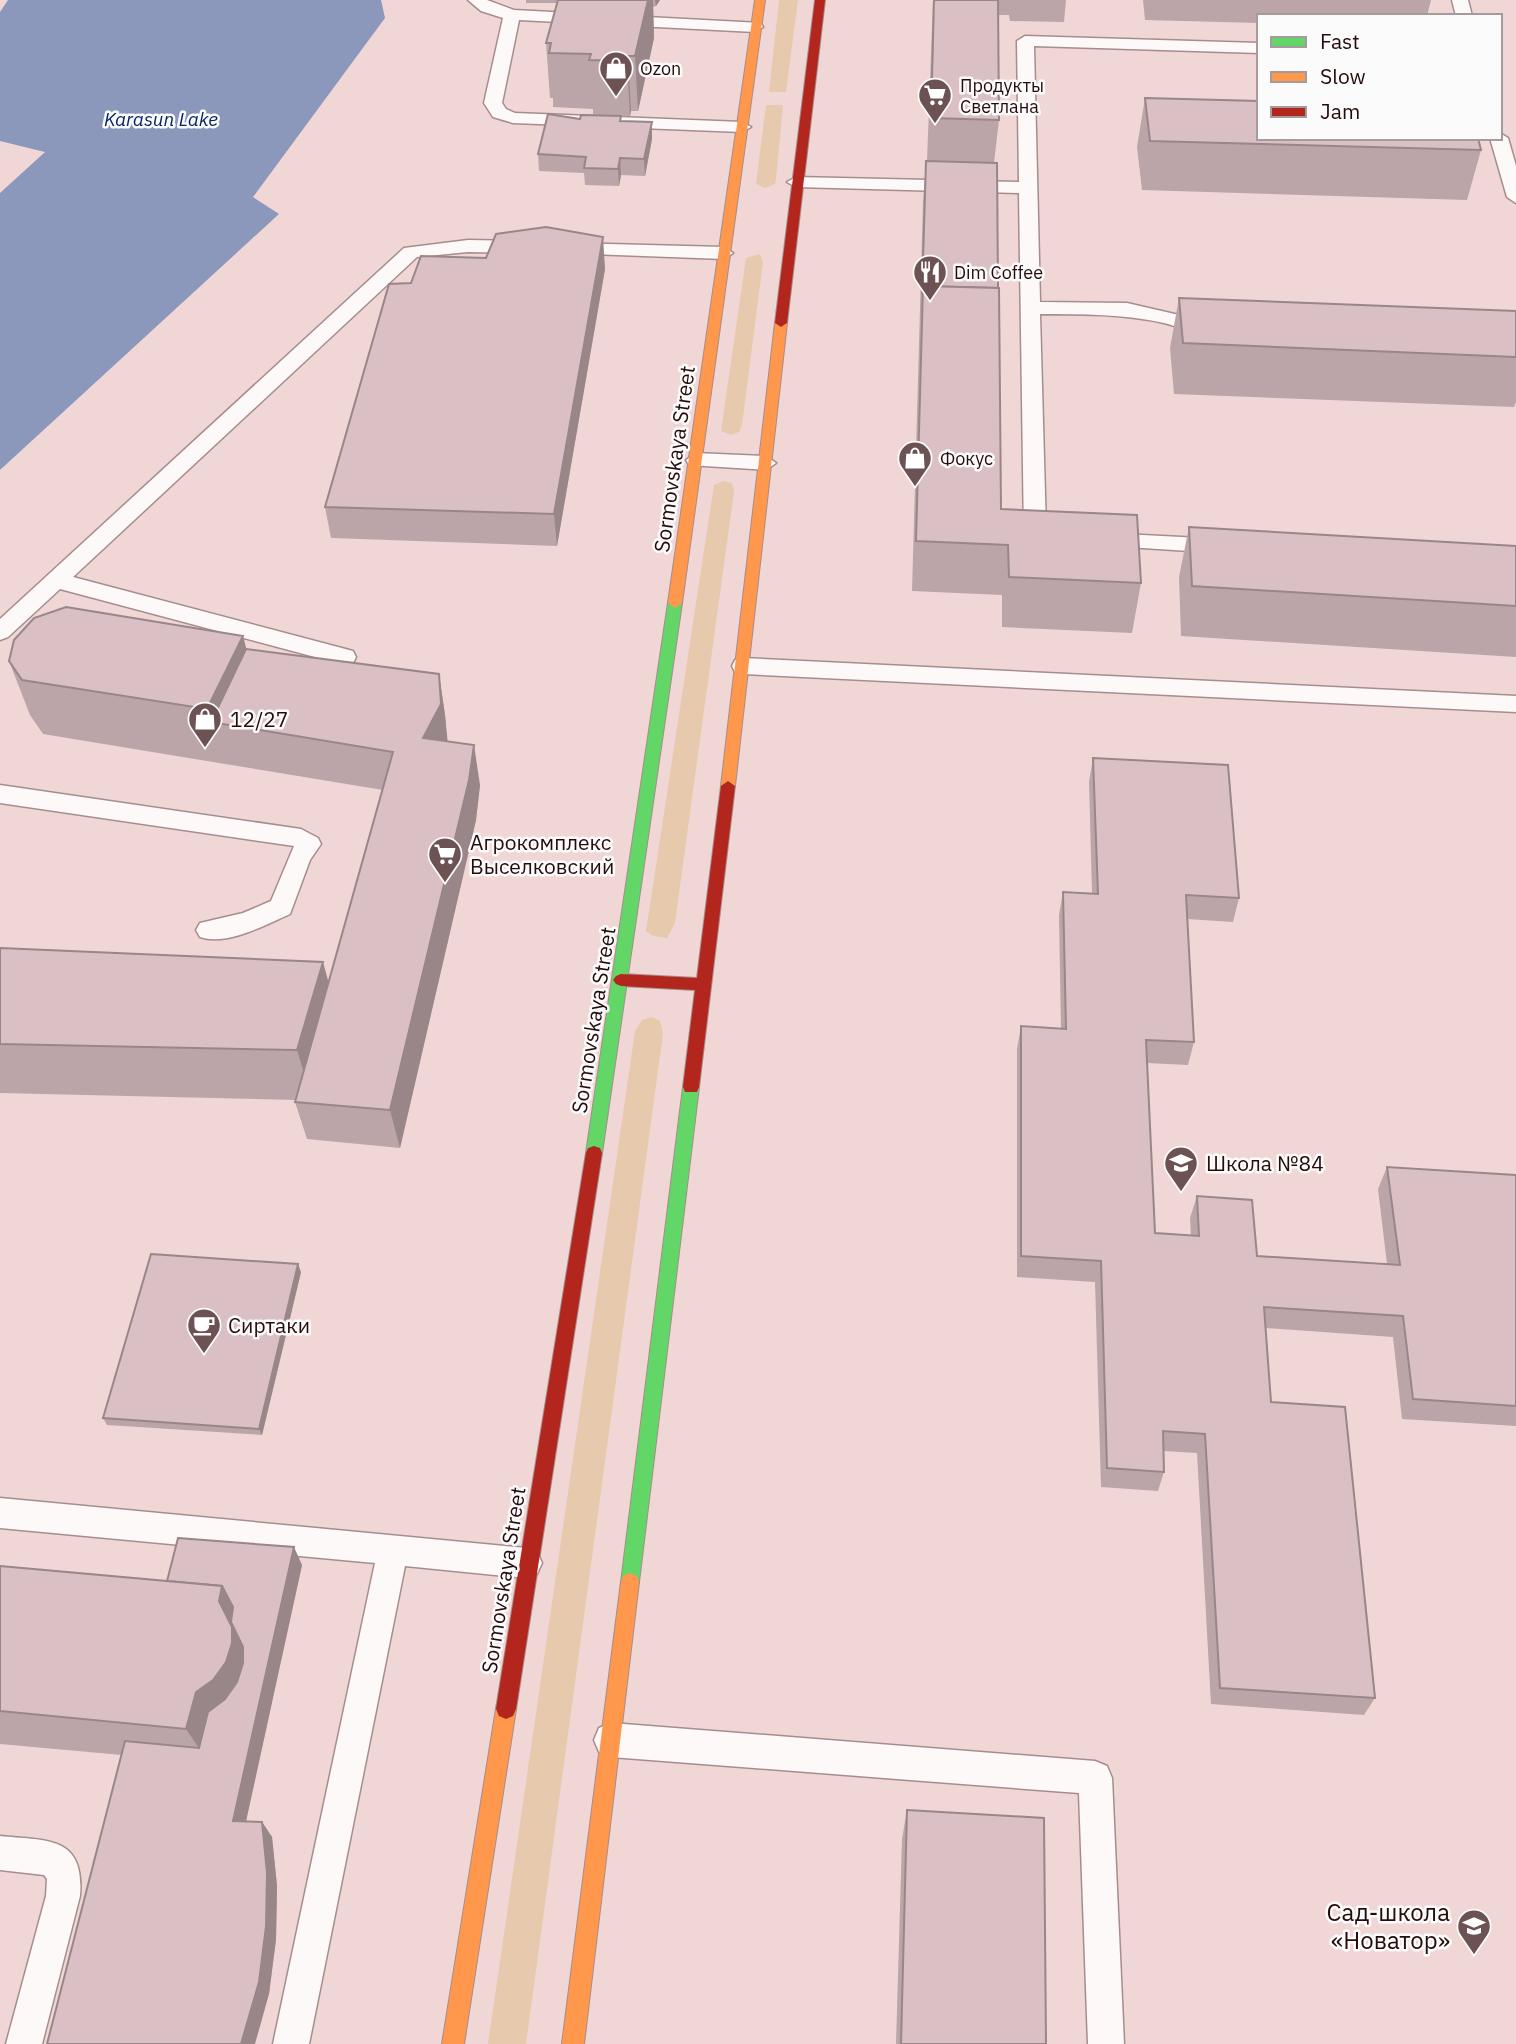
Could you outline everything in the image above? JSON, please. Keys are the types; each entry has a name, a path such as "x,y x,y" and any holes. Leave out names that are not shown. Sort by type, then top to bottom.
{"main road":[{"name":"Sormovskaya Street","path":"453,2044 526,1563 621,980 760,0"},
{"path":"573,2044 743,666 796,182 820,0"},
{"path":"621,980 704,984"}],"lane":[{"path":"476,0 486,7 512,15 755,27"},
{"path":"512,15 492,103 499,113 513,118 741,127"},
{"path":"1063,538 1035,537 1025,41 1257,47"},
{"path":"1506,145 1516,197"},
{"path":"796,182 1026,188"},
{"path":"0,632 411,251 468,246 724,253"},
{"path":"1029,308 1127,309 1192,324 1233,325"},
{"path":"696,460 766,463"},
{"path":"1090,540 1241,547"},
{"path":"56,580 345,657"},
{"path":"743,666 1516,704"},
{"path":"0,794 301,838 309,844 299,857 281,907 248,922 209,930"},
{"path":"0,1513 526,1563"},
{"path":"291,2044 393,1550"},
{"path":"611,1740 1095,1778 1106,2044"},
{"path":"0,1853 53,1859 65,1873 63,1896 24,2044"}],"shaded area":[{"path":"779,0 798,0 786,92 769,92"},
{"path":"766,105 783,105 775,184 765,188 756,184"},
{"path":"760,254 763,262 742,425 739,432 731,435 721,431 746,258"},
{"path":"724,481 732,483 734,491 675,923 667,938 653,936 646,931 714,485"},
{"path":"652,1017 660,1021 663,1034 526,2044 488,2044 635,1031 642,1020"}],"water":[{"name":"Karasun Lake","path":"8,0 381,0 385,18 253,197 279,214 0,470 0,193 45,152 0,141 0,12"}],"building":[{"path":"558,0 648,0 635,56 628,56 627,61 589,60 591,54 549,53 551,43 546,43"},
{"path":"934,0 998,0 999,120 931,118"},
{"path":"1145,98 1257,101 1257,140 1478,140 1481,150 1150,141"},
{"path":"548,114 580,119 581,115 621,116 620,121 652,122 644,159 620,158 618,169 584,168 586,157 538,154"},
{"path":"926,161 997,163 998,288 923,286 922,294"},
{"path":"546,227 603,237 554,514 325,507 389,284 411,283 421,256 486,258 496,234"},
{"path":"923,286 999,288 1001,509 1137,515 1141,583 1009,577 1008,545 916,541"},
{"path":"1179,298 1516,311 1516,357 1183,343"},
{"path":"1189,527 1516,546 1516,606 1192,586"},
{"path":"66,607 243,636 207,709 22,680 9,661 14,640 34,618"},
{"path":"246,649 439,674 441,704 423,738 474,745 469,780 390,1110 295,1102 393,752 211,722"},
{"path":"1093,758 1228,765 1239,898 1186,895 1194,1042 1146,1040 1155,1233 1199,1236 1197,1196 1252,1200 1257,1256 1400,1265 1387,1167 1516,1175 1516,1406 1413,1399 1403,1316 1264,1307 1271,1402 1345,1407 1375,1698 1220,1688 1205,1434 1163,1431 1164,1472 1107,1468 1101,1261 1021,1256 1021,1026 1066,1029 1063,892 1098,894"},
{"path":"0,948 323,962 297,1050 0,1044"},
{"path":"151,1254 298,1264 259,1429 103,1418"},
{"path":"178,1538 294,1547 233,1821 262,1822 267,1873 266,1926 259,1982 241,2044 47,2044 125,1741 199,1748 208,1712 225,1699 237,1682 243,1663 243,1647 231,1622 233,1607 222,1586 167,1581"},
{"path":"0,1566 222,1586 219,1601 232,1627 232,1643 226,1662 213,1680 196,1692 186,1729 0,1711"},
{"path":"907,1810 1044,1818 1046,2044 901,2044"}],"traffic: fast":[{"path":"594,1153 675,603"},
{"path":"630,1582 691,1087"}],"traffic: slow":[{"path":"675,603 760,0"},
{"path":"728,786 781,323"},
{"path":"573,2044 630,1582"},
{"path":"453,2044 506,1709"}],"traffic: jam":[{"path":"781,323 820,0"},
{"path":"691,1087 728,786"},
{"path":"621,980 703,984"},
{"path":"506,1709 594,1153"}],"place":[{"name":"Ozon","path":"616,98"},
{"name":"Продукты Светлана","path":"935,125"},
{"name":"Dim Coffee","path":"930,302"},
{"name":"Фокус","path":"915,488"},
{"name":"12/27","path":"205,749"},
{"name":"Агрокомплекс Выселковский","path":"445,884"},
{"name":"Школа №84","path":"1181,1193"},
{"name":"Сиртаки","path":"204,1355"},
{"name":"Сад-школа «Новатор»","path":"1474,1956"}]}
